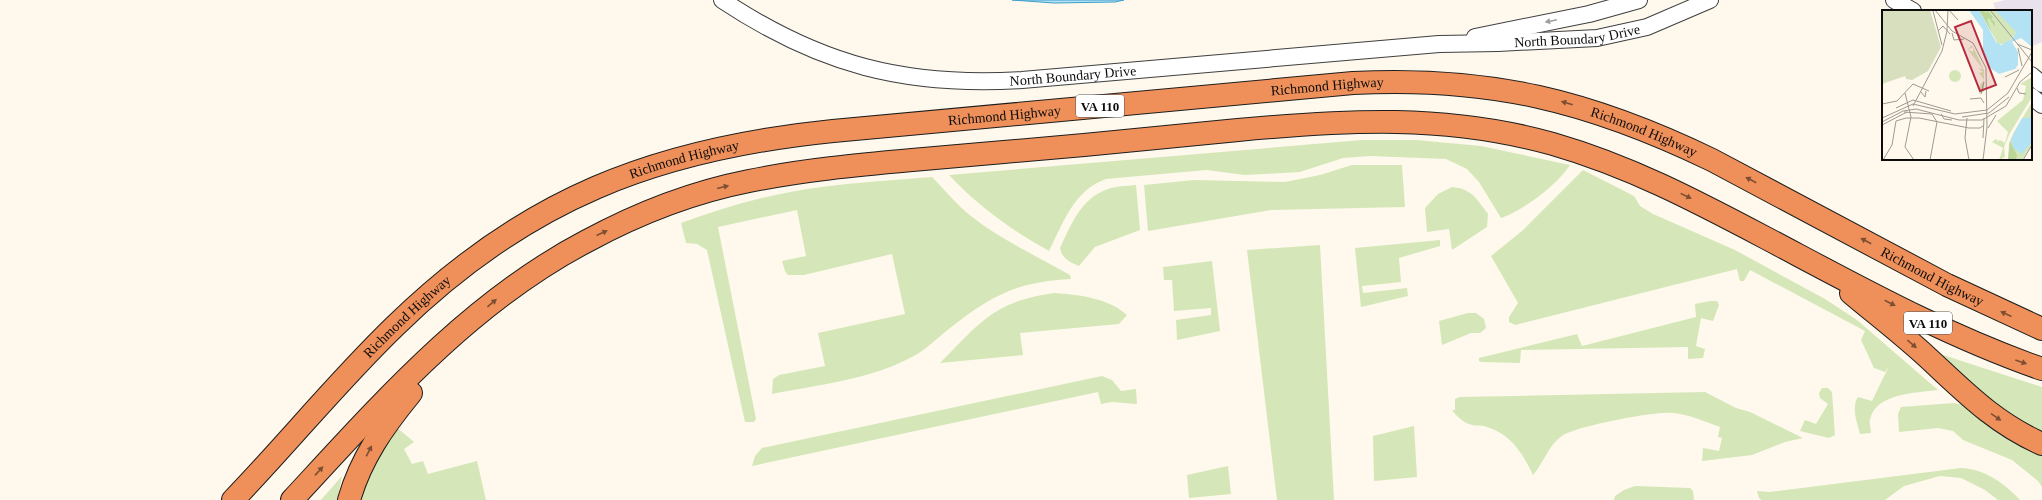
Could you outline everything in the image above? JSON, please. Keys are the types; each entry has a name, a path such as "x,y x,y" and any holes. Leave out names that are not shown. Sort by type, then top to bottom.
{"highway":[{"name":"Richmond Highway","path":"233,500 394,326 449,276 517,228 568,199 627,174 664,162 749,142 833,131 1353,83 1427,82 1483,86 1563,102 1618,119 1667,138 1712,160 1953,288 2042,329"},
{"name":"VA 110","path":"292,500 408,378 476,316 528,275 589,239 629,220 668,205 709,191 789,174 886,163 1288,126 1371,121 1424,122 1477,128 1528,138 1577,151 1651,179 1936,327 1984,348 2042,369"},
{"path":"1818,265 1926,355 1982,408 2012,429 2042,444"},
{"path":"349,500 360,468 371,446 384,426 476,316"}],"street":[{"name":"North Boundary Drive","path":"722,0 788,39 827,56 875,71 939,80 980,82 1022,80 1439,44 1498,44 1597,38 1647,27 1710,0"},
{"name":"North Boundary Drive","path":"1439,44 1589,14 1639,0"},
{"path":"1894,0 1911,10"},
{"path":"2032,76 2042,84"},
{"path":"2032,97 2042,105"}],"shaded area":[{"path":"2005,0 2042,0 2042,42 2032,47 2032,10 1996,10 1993,3"}],"green space":[{"path":"1362,140 1416,140 1481,146 1570,165 1557,181 1530,203 1501,218 1479,182 1467,169 1446,159 1370,156 1343,158 1300,172 1245,175 1206,170 1106,179 1095,184 1077,199 1049,251 1021,235 996,217 983,207 949,175"},
{"path":"1352,165 1402,165 1405,207 1271,210 1148,231 1144,185 1194,180 1285,182 1320,175"},
{"path":"1583,170 1634,196 1640,206 1653,214 1735,250 1825,299 1857,320 1938,390 1908,394 1888,399 1873,411 1870,422 1871,433 1860,434 1855,415 1856,401 1858,397 1872,401 1889,366 1885,372 1874,368 1861,340 1865,331 1750,270 1744,281 1740,281 1737,269 1515,325 1509,322 1509,317 1518,303 1491,256 1522,231"},
{"path":"932,177 960,207 983,225 994,233 1070,275 1071,279 1035,283 1006,292 979,307 919,353 892,366 842,381 772,394 773,379 779,375 825,366 818,333 905,314 892,254 804,275 788,275 782,261 806,256 797,210 718,227 756,419 754,422 745,422 707,250 697,244 686,243 681,223 733,206 786,193 822,187"},
{"path":"1136,185 1140,230 1095,247 1079,266 1063,255 1060,248 1073,222 1078,213 1091,199 1108,189"},
{"path":"1452,187 1459,188 1473,195 1488,214 1487,227 1452,250 1449,229 1427,232 1425,208 1438,194"},
{"path":"1440,240 1440,246 1399,258 1401,282 1362,286 1363,293 1407,288 1408,296 1361,307 1355,248"},
{"path":"1320,245 1334,500 1277,500 1247,250"},
{"path":"1212,261 1220,331 1177,340 1176,320 1211,315 1211,308 1174,311 1172,280 1164,280 1163,267"},
{"path":"1055,293 1093,298 1119,309 1127,315 1119,324 1020,333 1023,355 940,363 978,325 1003,308 1034,297"},
{"path":"1717,301 1719,305 1713,321 1701,318 1696,346 1705,349 1703,358 1688,359 1688,347 1521,350 1520,363 1479,361 1479,358 1577,334 1582,346 1696,317 1695,304"},
{"path":"1468,313 1476,313 1484,319 1486,328 1480,333 1471,333 1442,345 1439,321"},
{"path":"1931,351 2042,387 2042,437 2017,422"},
{"path":"1102,376 1112,380 1121,391 1136,389 1137,404 1112,402 1101,404 1098,392 752,466 755,456 762,448"},
{"path":"1822,388 1828,388 1832,392 1835,435 1829,438 1800,431 1805,420 1816,424 1828,404 1820,398 1819,393"},
{"path":"1705,392 1736,408 1750,412 1803,438 1785,442 1752,455 1702,461 1703,448 1719,451 1722,438 1718,437 1720,427 1685,415 1673,413 1650,414 1583,428 1562,436 1553,444 1533,475 1520,451 1501,433 1484,426 1466,423 1452,410 1455,410 1455,399 1460,397"},
{"path":"1954,403 1964,405 2042,453 2042,487 2038,481 2012,460 1963,440 1953,431 1938,428 1899,432 1898,414 1901,407"},
{"path":"395,426 414,442 404,449 412,464 423,461 428,474 477,461 486,500 357,500 363,483"},
{"path":"1414,426 1417,477 1374,481 1373,436"},
{"path":"1228,466 1231,494 1189,498 1187,475"},
{"path":"1961,468 1978,471 1994,478 2020,500 1998,500 1985,490 1961,478 1940,476 1904,486 1885,500 1762,500 1759,498 1757,491 1769,492"},
{"path":"342,476 337,500 321,500"},
{"path":"1635,486 1690,488 1693,491 1694,500 1614,500 1615,496 1624,490"}],"water":[{"path":"1012,0 1124,0 1115,2 1054,3"}]}
